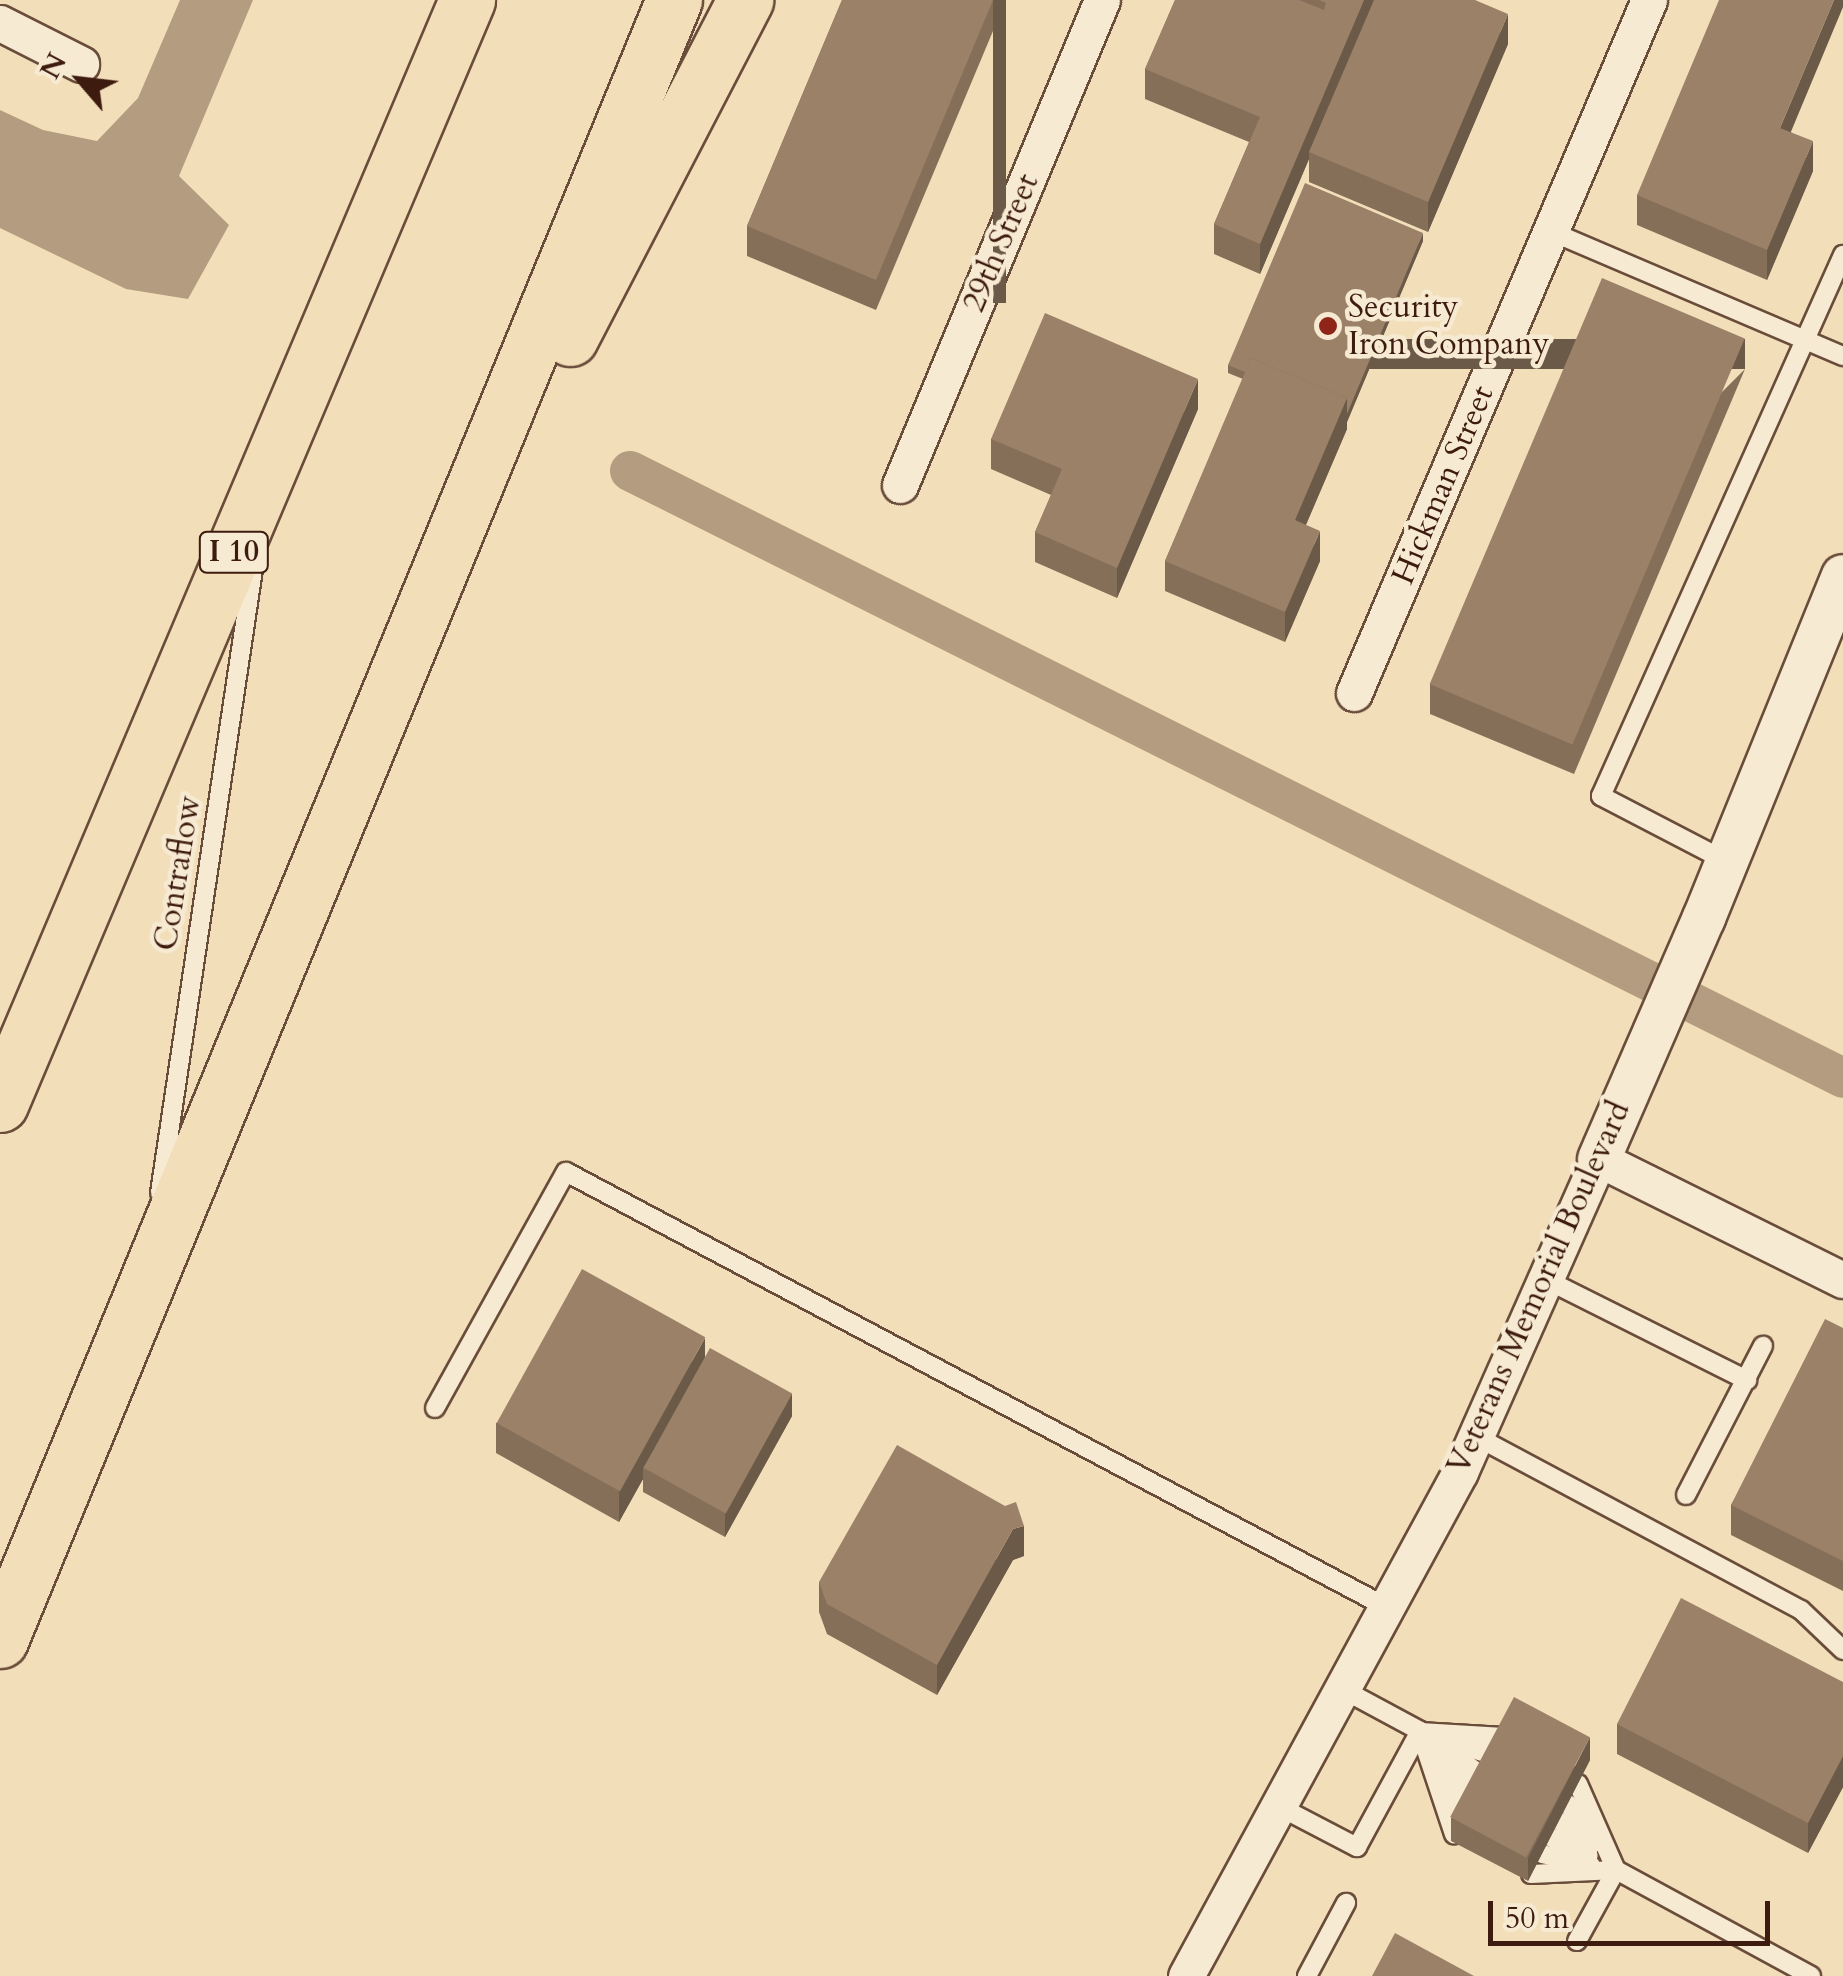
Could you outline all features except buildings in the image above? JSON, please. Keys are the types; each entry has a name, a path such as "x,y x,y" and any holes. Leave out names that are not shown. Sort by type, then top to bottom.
{"highway":[{"name":"I 10","path":"0,1104 467,0"},
{"path":"4,1632 674,0"},
{"path":"412,642 745,0"}],"street":[{"name":"29th Street","path":"900,485 1102,0"},
{"name":"Hickman Street","path":"1354,693 1649,0"},
{"path":"0,23 81,64"},
{"name":"Veterans Memorial Boulevard","path":"1186,1976 1344,1690 1477,1437 1599,1159 1629,1081 1704,918 1843,576"},
{"path":"1599,1159 1843,1280"}],"lane":[{"path":"1550,231 1843,356"},
{"path":"1727,861 1601,796 1843,255"},
{"name":"Contraflow","path":"146,1283 268,472"},
{"path":"435,1408 566,1172 1388,1608"},
{"path":"1547,1280 1747,1380"},
{"path":"1686,1495 1764,1346"},
{"path":"1477,1437 1801,1610 1843,1650"},
{"path":"1344,1690 1420,1732 1484,1777"},
{"path":"1420,1732 1504,1737"},
{"path":"1420,1732 1495,1756"},
{"path":"1420,1732 1474,1794"},
{"path":"1280,1808 1357,1847 1420,1732"},
{"path":"1420,1732 1464,1814"},
{"path":"1420,1732 1454,1834"},
{"path":"1578,1784 1616,1870"},
{"path":"1559,1821 1616,1870 1810,1976"},
{"path":"1542,1854 1616,1870"},
{"path":"1531,1874 1616,1870"},
{"path":"1577,1941 1616,1870"},
{"path":"1307,1976 1346,1904"}],"shaded area":[{"path":"180,0 253,0 179,176 229,225 188,299 126,289 0,228 0,110 43,130 97,141 138,98"}],"waterway":[{"path":"630,471 1843,1078"}],"place":[{"name":"Security Iron Company","path":"1328,326"}]}
